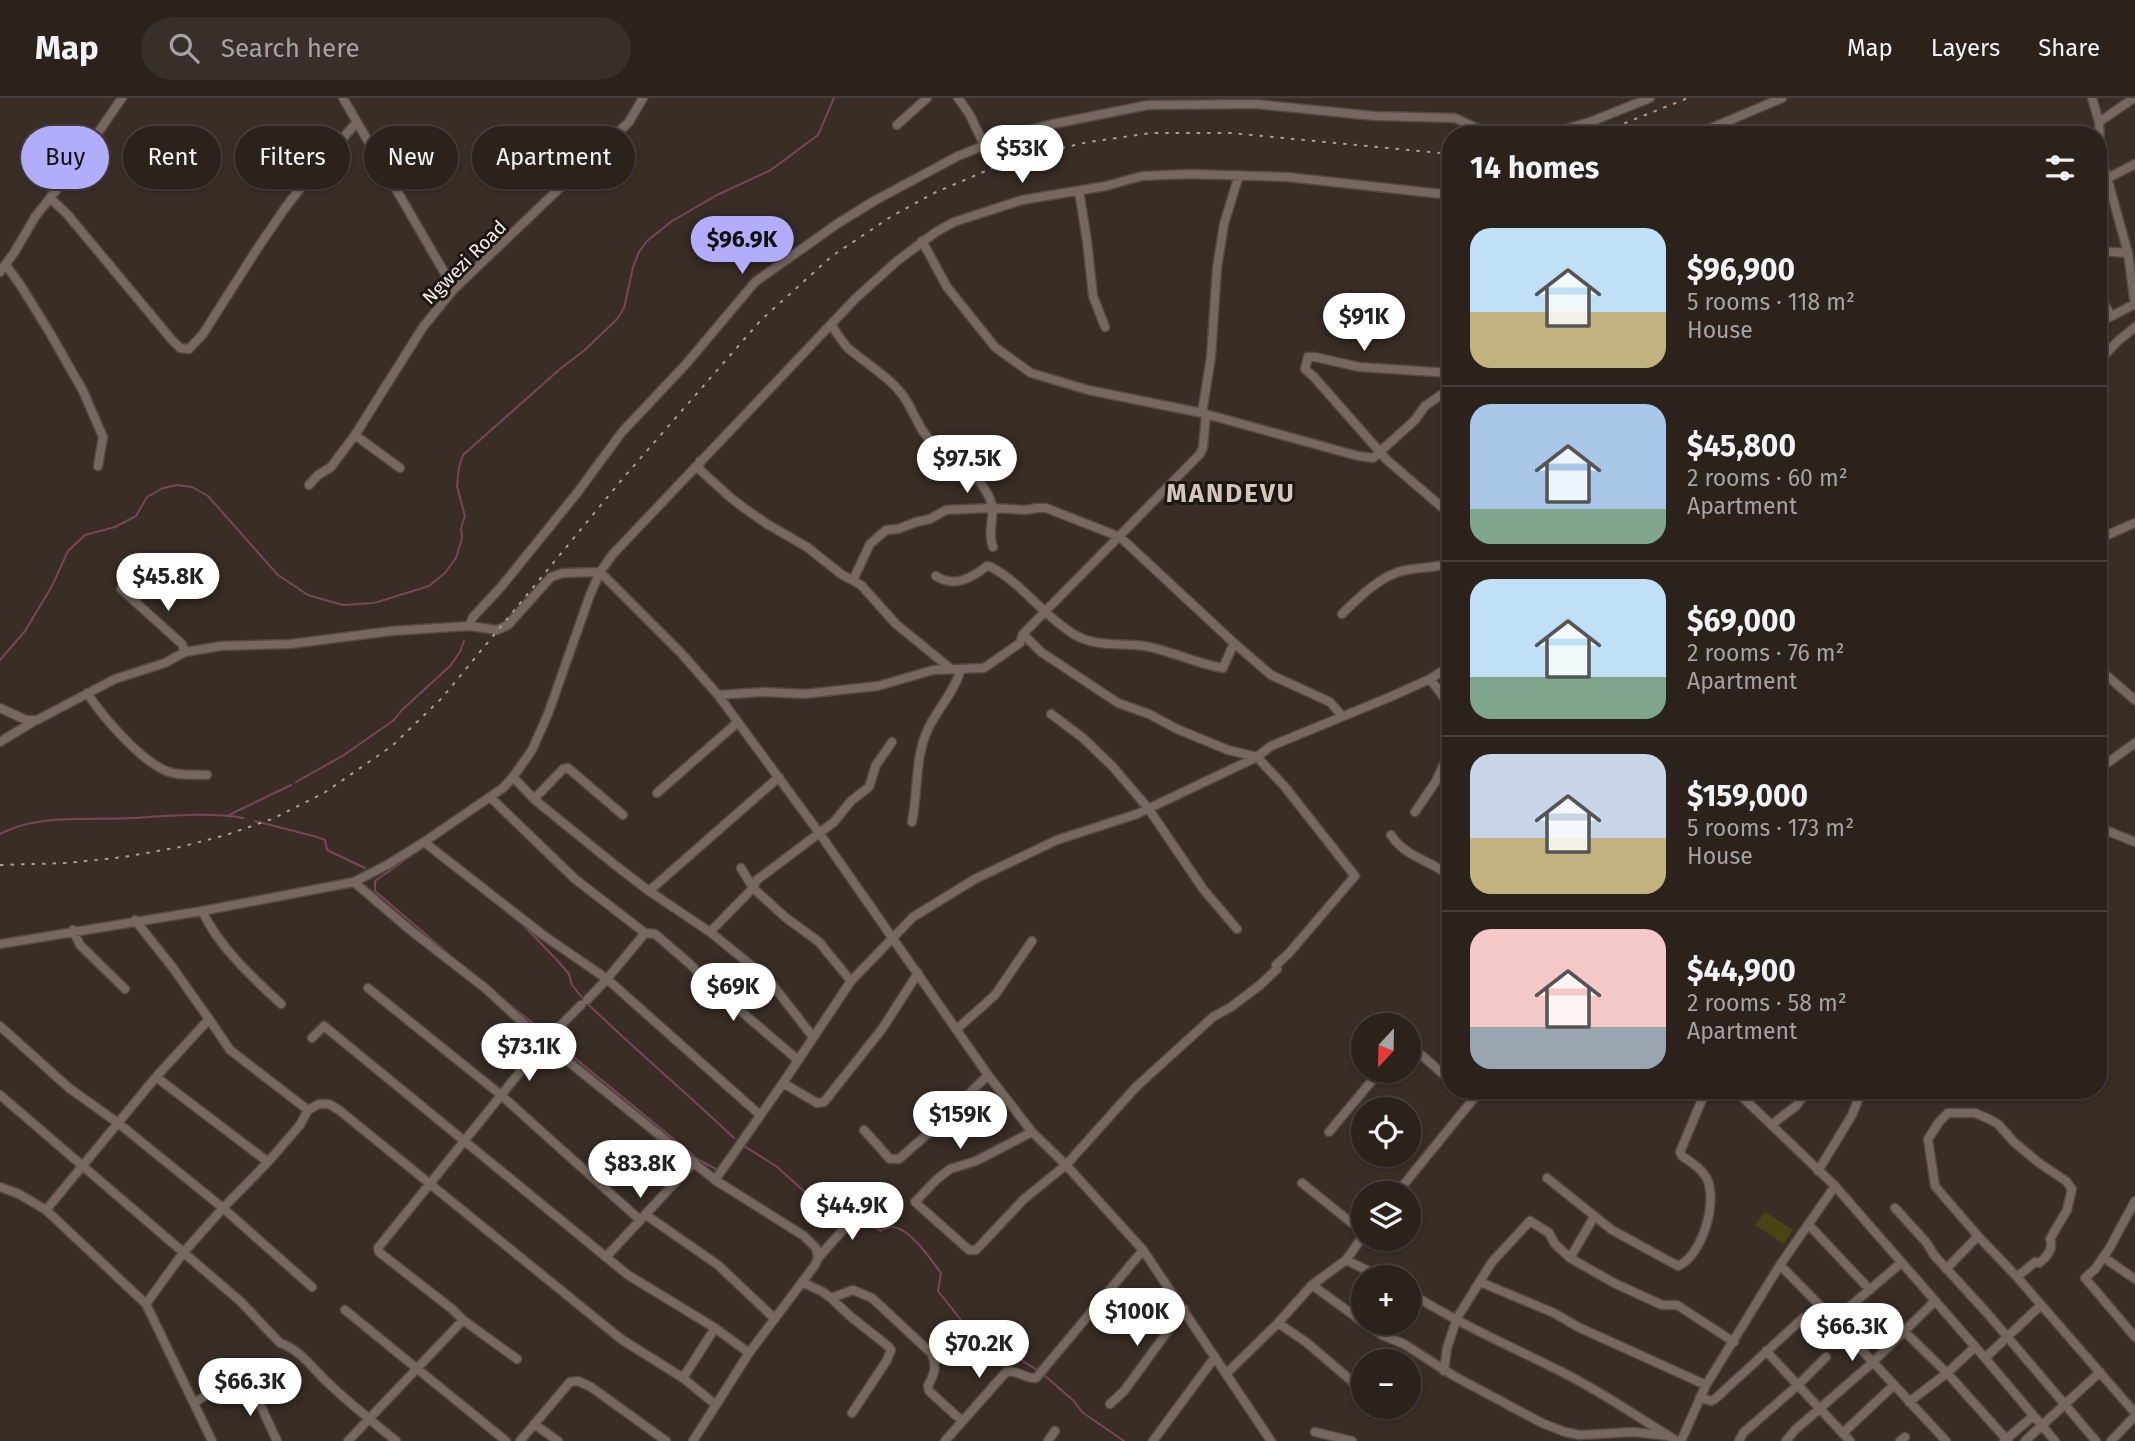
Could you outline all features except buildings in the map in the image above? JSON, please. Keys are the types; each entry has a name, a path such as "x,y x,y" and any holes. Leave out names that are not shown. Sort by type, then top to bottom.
{"street":[{"path":"98,466 103,437 83,391 21,286 3,269 35,217 122,98"},
{"path":"343,98 454,289"},
{"name":"Ngwezi Road","path":"309,485 331,467 355,435 424,327 454,289 629,122 643,98"},
{"path":"897,125 927,98"},
{"path":"958,98 984,145"},
{"path":"1576,126 1650,98"},
{"path":"1716,126 1782,98"},
{"path":"2092,98 2099,126"},
{"path":"2099,122 2134,98"},
{"path":"469,626 473,617 577,493 622,432 687,363 755,282 874,201 957,156 1048,125 1146,102 1256,104 1375,116 1455,118 1472,126"},
{"path":"1728,121 1729,126"},
{"path":"50,198 68,215 172,340 180,348 189,349 203,334 285,208 357,122"},
{"path":"2108,178 2135,164"},
{"path":"0,944 202,911 354,882 389,864 490,797 513,777 532,750 548,714 590,595 600,572 613,554 878,277 922,241 954,222 1022,200 1106,186 1142,176 1189,174 1287,177 1442,194"},
{"path":"2107,174 2128,253 2135,304 2107,318"},
{"path":"718,695 764,692 804,694 888,684 933,670 984,668 1020,643 1023,634 1200,454 1203,447 1220,246 1239,175"},
{"path":"1079,191 1093,296 1105,327"},
{"path":"922,241 947,287 995,347 1031,373 1088,390 1204,414 1373,458 1415,420 1425,406 1442,394"},
{"path":"2107,252 2128,253"},
{"path":"2107,309 2111,316"},
{"path":"832,326 845,345 902,394 932,443 949,454 980,482 992,508 989,539 993,547"},
{"path":"2107,353 2135,327"},
{"path":"1442,372 1359,367 1315,357 1308,357 1304,369 1405,477 1442,508"},
{"path":"355,435 400,468"},
{"path":"700,461 699,469 730,498 866,589 901,629 951,669"},
{"path":"853,580 870,544 886,530 930,519 946,510 1046,508 1120,537 1271,675 1330,702 1342,716"},
{"path":"2107,535 2135,523"},
{"path":"936,576 958,582 972,577 988,566 1013,581 1045,613 1086,641 1097,644 1145,646 1223,668 1234,643"},
{"path":"1342,614 1368,588 1403,570 1442,566"},
{"path":"0,742 115,679 164,663 185,652 221,646 290,644 392,631 469,626 497,630 504,627 545,583 556,575 600,572 682,654 718,695 820,834 988,1075 1032,1132 1066,1165 1143,1250 1271,1441"},
{"path":"121,589 182,644 185,652"},
{"path":"1023,634 1041,652 1118,703 1228,750 1256,757 1285,787 1355,876 1276,965 1277,969 1269,977 1231,1007 1213,1017 1136,1087 1066,1165 1024,1199 976,1250 969,1250 915,1202 950,1169 976,1161 1032,1132"},
{"path":"912,821 920,754 928,730 955,687 961,669"},
{"path":"715,1180 851,981 912,917 975,879 1057,840 1148,808 1256,757 1271,746 1442,672"},
{"path":"2107,675 2135,700"},
{"path":"1430,679 1442,695"},
{"path":"87,693 112,726 143,755 168,772 207,775"},
{"path":"0,708 26,720 37,720"},
{"path":"1051,714 1083,738 1114,767 1148,808 1203,889 1237,929"},
{"path":"657,793 738,722"},
{"path":"710,932 757,880 820,834 869,786 876,765 892,742"},
{"path":"2107,763 2135,743"},
{"path":"534,799 568,768 623,815"},
{"path":"1415,812 1442,768"},
{"path":"513,777 534,799 649,891 710,932 768,979 813,1037"},
{"path":"649,891 779,777"},
{"path":"490,797 575,879 645,933 655,934 798,1060"},
{"path":"2107,831 2135,842"},
{"path":"1391,835 1409,854 1442,870"},
{"path":"424,842 544,935 607,979 760,1115"},
{"path":"741,869 753,887 785,917 819,942 851,981"},
{"path":"354,882 485,988 544,1042 715,1180 804,1236 816,1248 818,1258"},
{"path":"202,911 225,947 281,1004"},
{"path":"135,920 173,968 230,1049 307,1110"},
{"path":"73,930 80,945 125,989"},
{"path":"517,1359 463,1320 379,1252 378,1248 544,1042 607,979 645,933"},
{"path":"957,1029 995,995 1032,941"},
{"path":"783,1083 817,1103 824,1101 882,1029 918,973"},
{"path":"368,988 501,1095 643,1217 718,1265 775,1319"},
{"path":"46,1210 156,1077 209,1018"},
{"path":"0,1026 69,1088 118,1123 223,1208 312,1287"},
{"path":"313,1038 324,1026 635,1280 715,1328 748,1353"},
{"path":"1421,1055 1442,1073"},
{"path":"864,1130 890,1158 899,1159 988,1075"},
{"path":"156,1077 268,1162"},
{"path":"1329,1132 1370,1083"},
{"path":"0,1095 240,1301 281,1343 305,1358 326,1381 396,1441"},
{"path":"1407,1181 1473,1099"},
{"path":"1547,1178 1612,1230 1664,1260 1678,1266 1684,1264 1702,1239 1710,1206 1710,1191 1705,1175 1680,1152 1702,1099"},
{"path":"1744,1099 1835,1186 2055,1441"},
{"path":"1771,1125 1801,1099"},
{"path":"1818,1171 1852,1115 1858,1099"},
{"path":"146,1304 183,1253 300,1125 307,1110 320,1104 328,1104 339,1110 621,1339 682,1378 716,1405"},
{"path":"2017,1278 2030,1265 2039,1263 2048,1255 2052,1244 2050,1239 2067,1210 2072,1189 2014,1142 1998,1124 1975,1113 1948,1112 1928,1139 1935,1186 2135,1415 2111,1441"},
{"path":"606,1257 694,1161"},
{"path":"1301,1182 1351,1224"},
{"path":"1421,1298 1622,1405 1679,1441 1706,1385 1780,1265 1835,1186"},
{"path":"0,1187 19,1194 46,1210 146,1304 212,1441"},
{"path":"2135,1201 2115,1239 2095,1269 2085,1277 2135,1337"},
{"path":"693,1441 748,1353 816,1265 818,1258 863,1207"},
{"path":"1895,1208 2096,1441"},
{"path":"1570,1258 1594,1217"},
{"path":"1444,1371 1447,1348 1457,1318 1492,1262 1528,1222 1549,1233 1555,1244 1570,1258 1614,1283 1662,1304 1677,1305 1734,1342"},
{"path":"1809,1225 1870,1290"},
{"path":"1946,1269 1978,1236"},
{"path":"960,1441 948,1437 1006,1372 1014,1371 1028,1379 1036,1378 1143,1250"},
{"path":"1226,1374 1312,1285 1346,1260 1352,1251"},
{"path":"2102,1257 2135,1279"},
{"path":"1346,1260 1356,1265"},
{"path":"1834,1320 1901,1263"},
{"path":"1780,1265 1945,1441"},
{"path":"802,1282 831,1298 891,1350 852,1413"},
{"path":"1480,1282 1554,1313 1578,1327 1706,1385"},
{"path":"1312,1285 1351,1314"},
{"path":"831,1298 853,1290 866,1295 931,1353 935,1373 928,1386 929,1391 962,1420"},
{"path":"1786,1441 1905,1332 1934,1301"},
{"path":"1985,1358 2041,1305"},
{"path":"1110,1404 1124,1391 1184,1309"},
{"path":"345,1310 506,1441"},
{"path":"1700,1397 1711,1401 1715,1399 1803,1318"},
{"path":"348,1441 463,1320"},
{"path":"1278,1323 1306,1342 1351,1380"},
{"path":"682,1378 715,1328"},
{"path":"1905,1332 2006,1440 2033,1416"},
{"path":"1384,1335 1404,1344 1444,1371 1542,1423 1565,1432 1587,1435 1634,1432 1669,1436"},
{"path":"1909,1402 1947,1374 1975,1347"},
{"path":"1766,1351 1850,1441"},
{"path":"1153,1441 1215,1357"},
{"path":"1739,1441 1743,1433 1826,1357"},
{"path":"2025,1441 2100,1372"},
{"path":"520,1441 570,1382 578,1381 592,1387 666,1441"},
{"path":"194,1403 207,1394 236,1382 250,1383 277,1441"},
{"path":"1843,1433 1894,1385"},
{"path":"534,1424 558,1441"},
{"path":"1048,1441 1055,1431"},
{"path":"1315,1432 1352,1441"}],"shaded area":[{"path":"1765,1212 1793,1230 1784,1244 1755,1225"}],"waterway":[{"path":"0,660 25,631 52,586 68,551 85,535 115,527 136,516 147,497 163,488 177,485 192,487 208,496 278,575 308,595 343,605 374,603 429,586 445,573 456,558 462,538 461,528 465,516 457,486 463,455 617,319 624,308 633,267 647,241 672,221 717,195 771,170 818,135 834,98"},
{"path":"296,782 344,755 394,720 450,666 464,641"},
{"path":"229,815 291,785"},
{"path":"0,834 15,827 48,820 203,815 243,818"},
{"path":"255,821 325,840 327,850 365,868"},
{"path":"422,848 375,881 375,891 458,962"},
{"path":"497,904 524,926 556,959 569,974 572,985 584,1000"},
{"path":"497,994 545,1033"},
{"path":"588,1004 734,1138"},
{"path":"553,1040 699,1160 716,1169"},
{"path":"744,1146 776,1166 806,1193 852,1213"},
{"path":"860,1217 880,1231 891,1227 898,1228 912,1238 941,1273 938,1291 969,1330 986,1345 1006,1351 1039,1371"},
{"path":"1044,1375 1074,1401 1082,1412 1124,1441"}],"railway":[{"path":"1618,126 1688,98"},
{"path":"0,865 67,863 124,857 226,835 272,819 324,793 392,746 442,698 624,477 761,320 832,256 892,216 934,193 1014,159 1088,142 1151,133 1232,133 1442,153"}],"district":[{"name":"MANDEVU","path":"1231,493"}]}
